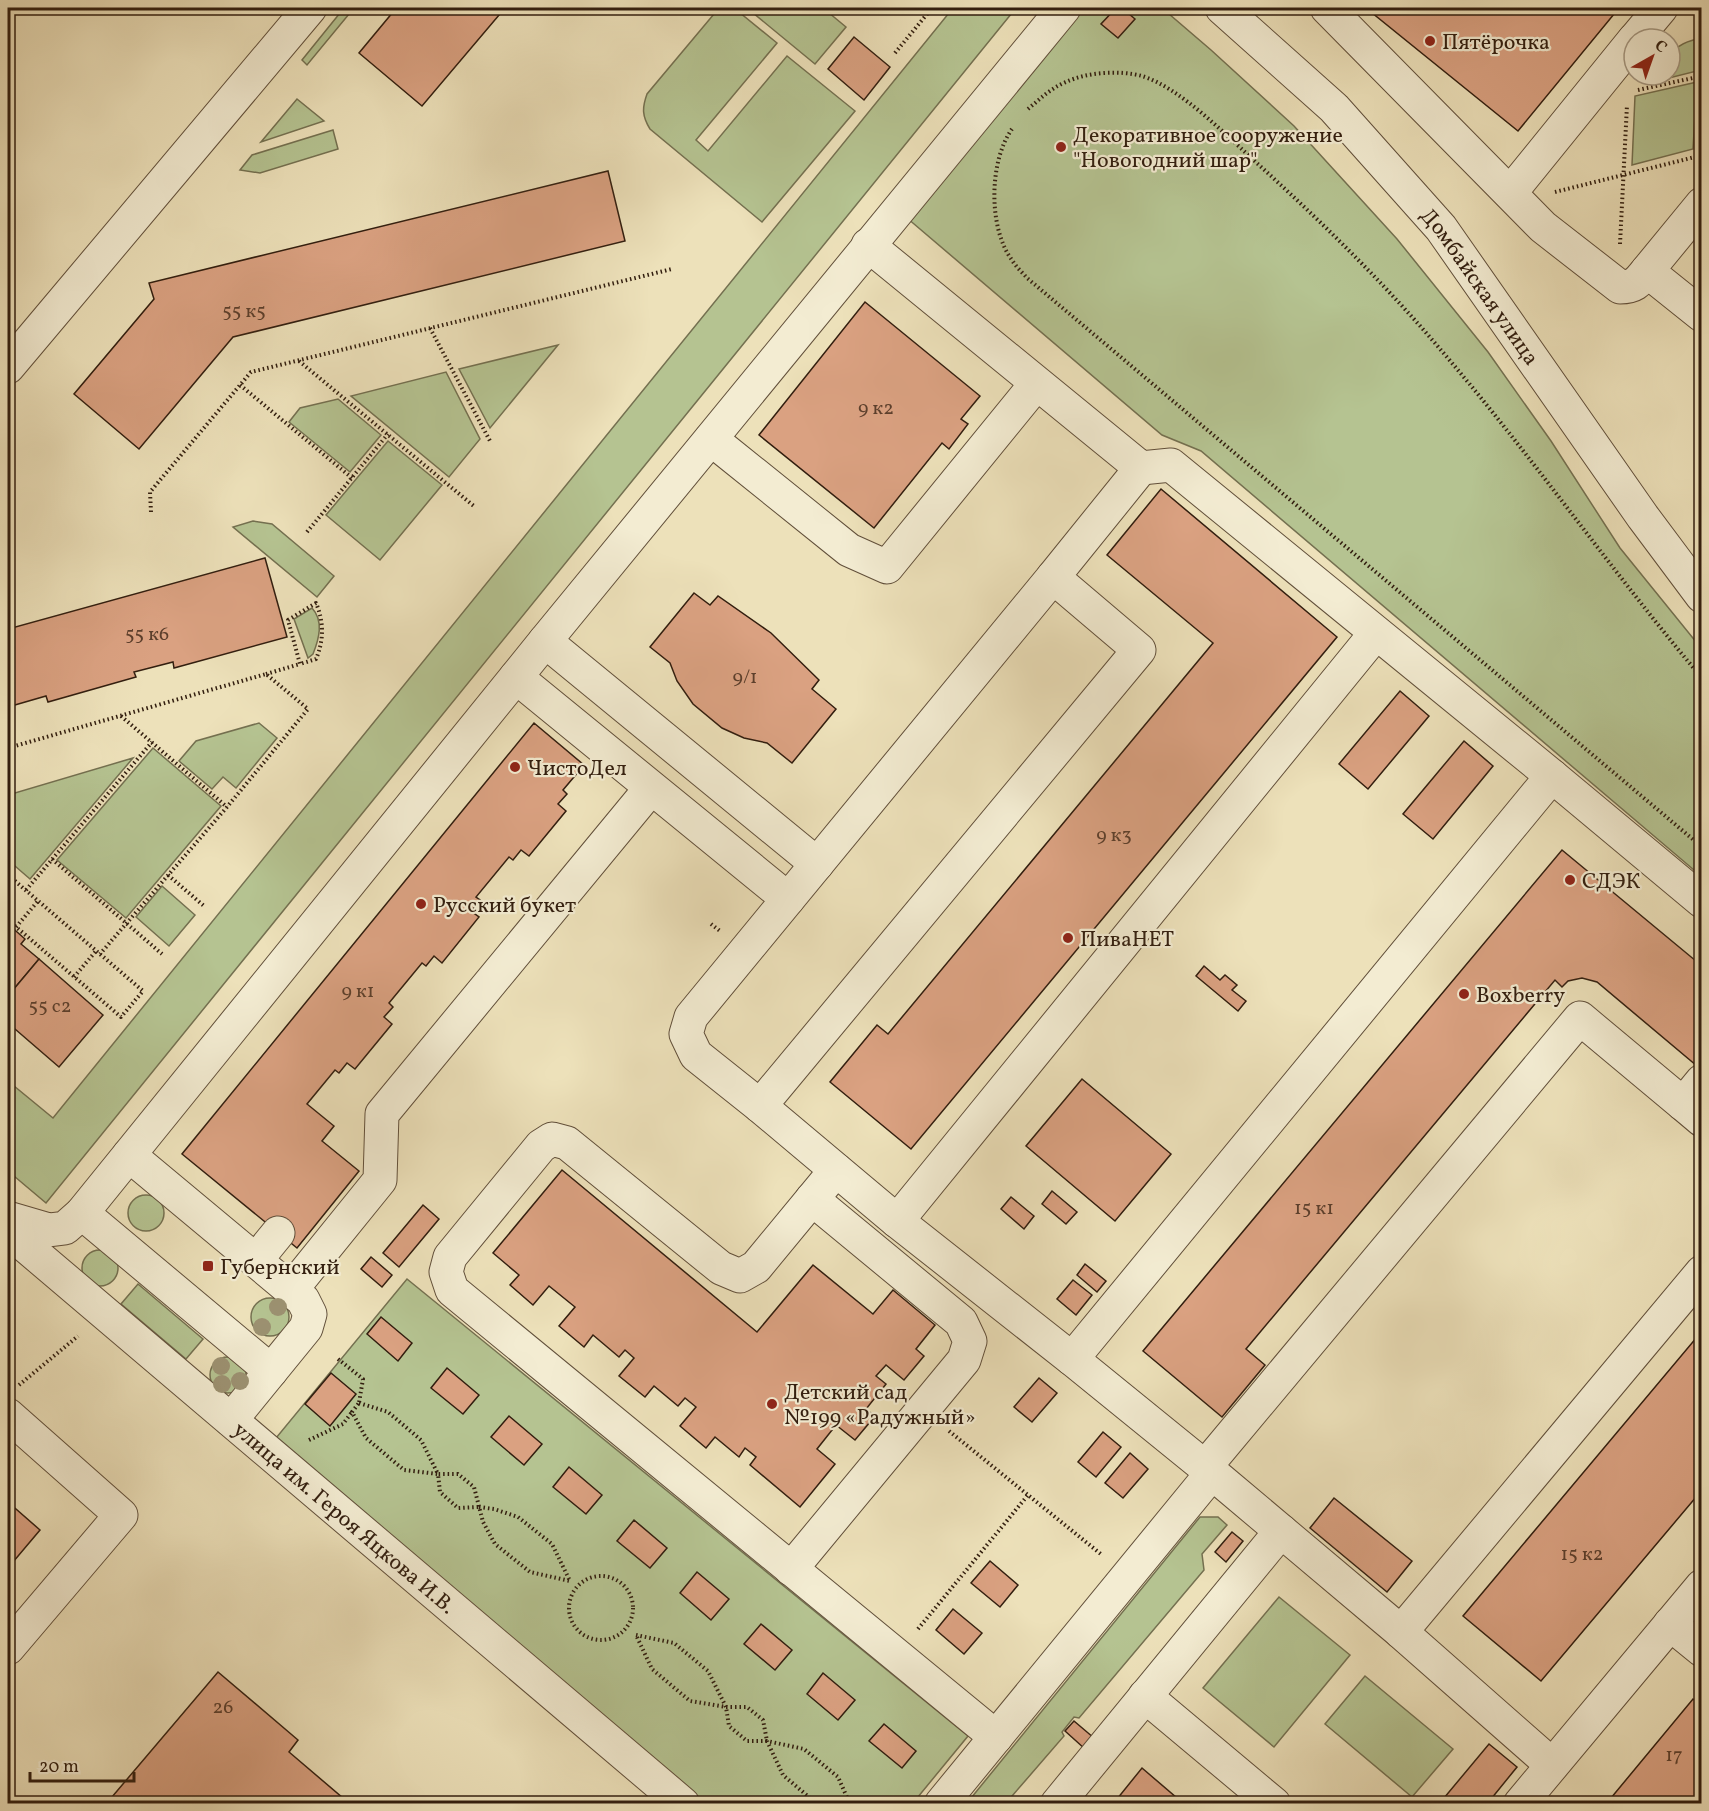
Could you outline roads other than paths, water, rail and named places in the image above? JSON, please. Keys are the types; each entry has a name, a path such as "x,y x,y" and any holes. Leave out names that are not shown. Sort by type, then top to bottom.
{"street":[{"path":"8,367 310,8"},
{"path":"8,1218 49,1230 65,1228 82,1213 545,641 1064,8"},
{"name":"Домбайская улица","path":"1222,8 1334,108 1441,228 1698,582"},
{"path":"1327,8 1518,183 1543,227 1620,287 1630,287 1637,283 1701,204"},
{"path":"1645,27 1661,8"},
{"path":"1518,183 1613,86 1622,66"},
{"path":"868,245 1141,468 1170,465 1552,776 1701,901"},
{"path":"1647,271 1701,315"},
{"path":"711,439 849,550 887,567 1036,384"},
{"path":"1141,468 691,1017 686,1034 696,1055 897,1221 1208,1470 1401,1632 1552,1765"},
{"path":"760,1107 1139,650 1053,577"},
{"path":"897,1221 1376,633"},
{"path":"545,641 817,864"},
{"path":"516,677 788,899"},
{"path":"1072,1359 1552,776"},
{"path":"291,1290 380,1180 382,1114 651,788"},
{"path":"941,1803 1127,1576 1208,1470 1580,1018 1695,1102"},
{"path":"836,1170 756,1267 740,1276 721,1268 567,1143 552,1139 541,1146 450,1257 446,1272 452,1290 996,1737"},
{"path":"129,1155 303,1300 310,1314 306,1328 231,1420"},
{"path":"791,1569 964,1360 970,1341 961,1322 812,1199"},
{"path":"82,1213 270,1371"},
{"name":"улица им. Героя Яцкова И.В.","path":"8,1231 684,1803"},
{"path":"256,1260 278,1233"},
{"path":"1401,1632 1701,1272"},
{"path":"8,1648 121,1515 12,1401"},
{"path":"1057,1803 1281,1531"},
{"path":"1520,1803 1701,1587"},
{"path":"1670,1624 1701,1650"},
{"path":"1145,1696 1274,1803"}],"place":[{"name":"Пятёрочка","path":"1430,41"},
{"name":"Декоративное сооружение \"Новогодний шар\"","path":"1061,147"},
{"name":"ЧистоДел","path":"515,767"},
{"name":"СДЭК","path":"1570,880"},
{"name":"Русский букет","path":"421,904"},
{"name":"ПиваНЕТ","path":"1068,938"},
{"name":"Boxberry","path":"1464,994"},
{"name":"Губернский","path":"208,1266"},
{"name":"Детский сад №199 «Радужный»","path":"772,1404"}]}
